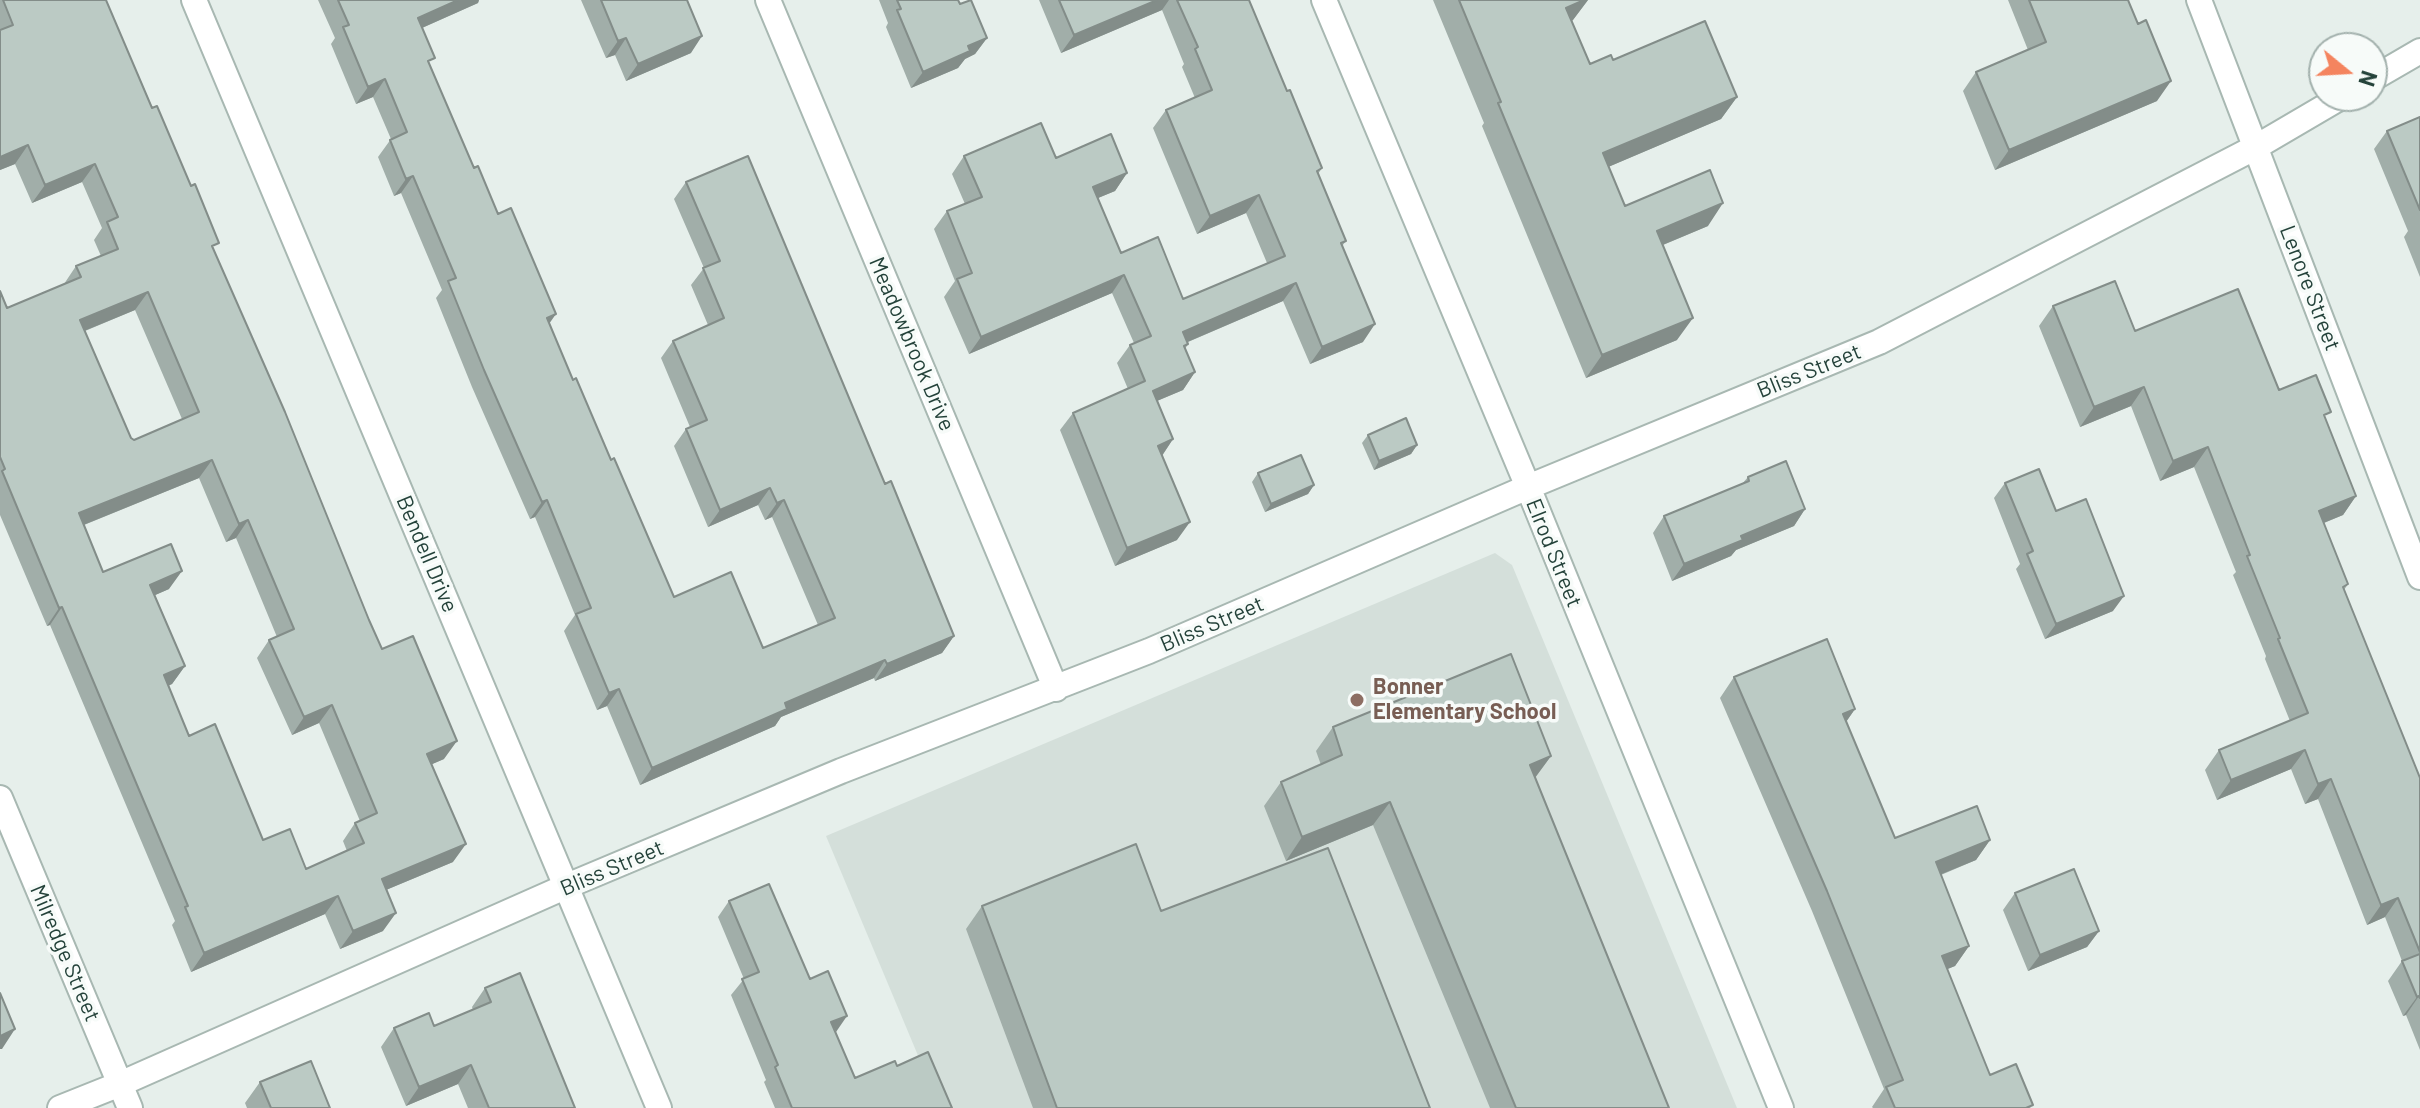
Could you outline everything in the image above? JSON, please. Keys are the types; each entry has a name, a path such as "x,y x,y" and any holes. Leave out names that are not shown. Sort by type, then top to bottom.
{"street":[{"name":"Bendell Drive","path":"194,0 659,1108"},
{"name":"Meadowbrook Drive","path":"768,0 1056,689"},
{"name":"Elrod Street","path":"1324,0 1528,487 1781,1108"},
{"name":"Lenore Street","path":"2199,0 2420,577"},
{"path":"2388,70 2420,51"},
{"name":"Bliss Street","path":"60,1108 567,886 841,771 1164,645 1528,487 1879,342 2256,147 2316,112"},
{"name":"Milredge Street","path":"0,798 130,1108"}],"shaded area":[{"name":"Bonner Elementary School","path":"1495,553 1512,565 1737,1108 940,1108 826,836"}],"building":[{"path":"3,0 106,0 152,108 157,106 191,186 195,184 219,243 212,246 285,412 382,649 413,636 457,741 427,754 466,844 382,879 396,913 353,931 338,896 204,953 185,907 188,906 2,471 5,469 0,457 0,291 7,308 81,277 76,266 118,249 107,222 118,217 95,164 45,185 28,145 0,157 0,30 13,25","holes":["148,292 199,412 134,440 80,320","212,460 239,524 248,520 294,629 269,640 304,717 332,705 377,813 355,823 364,843 306,869 290,829 263,840 215,724 189,736 164,675 185,666 150,585 182,571 171,544 103,572 79,513"]},
{"path":"338,0 458,0 418,18 435,58 428,61 474,168 478,166 498,214 511,208 556,314 547,318 611,460 614,458 674,597 731,572 763,648 835,618 784,500 777,503 770,488 720,510 686,429 707,420 673,341 724,318 703,268 720,261 686,182 748,156 885,484 891,481 954,636 887,664 885,660 785,703 787,709 652,768 619,689 609,693 576,614 591,608 547,500 542,502 484,370 448,281 456,278 413,176 406,179 390,140 407,132 385,79 368,87 343,27 349,25"},
{"path":"601,0 687,0 702,36 638,64 626,38 618,41"},
{"path":"897,0 958,0 960,4 971,0 987,38 968,46 970,51 923,72 897,10 901,9"},
{"path":"1059,0 1157,0 1074,35"},
{"path":"1177,0 1249,0 1322,168 1317,171 1346,241 1341,243 1375,324 1322,347 1296,283 1183,332 1188,344 1184,346 1195,372 1153,391 1173,439 1158,446 1190,522 1127,548 1073,413 1145,381 1130,345 1151,336 1124,275 981,337 957,279 972,273 947,211 982,197 964,156 1041,123 1056,158 1111,134 1127,173 1093,187 1121,253 1158,237 1183,299 1285,256 1259,195 1210,216 1166,110 1212,90 1195,49 1198,47"},
{"path":"1459,0 1584,0 1566,8 1590,64 1611,55 1613,60 1705,21 1737,97 1603,153 1625,206 1710,170 1723,203 1657,231 1693,318 1602,355"},
{"path":"2029,0 2128,0 2138,24 2146,20 2171,81 2009,150 1976,72 2046,42"},
{"path":"2420,117 2420,210 2387,131"},
{"path":"2115,281 2135,331 2238,289 2279,390 2316,375 2331,412 2324,415 2356,496 2319,511 2348,584 2343,587 2420,778 2420,952 2398,898 2381,905 2331,779 2318,784 2305,750 2231,780 2219,750 2308,713 2208,447 2173,461 2144,387 2094,407 2053,306"},
{"path":"1406,418 1417,445 1379,461 1368,435"},
{"path":"1301,455 1314,485 1271,504 1258,473"},
{"path":"1786,461 1805,509 1741,536 1743,540 1684,564 1664,516 1749,481 1748,477"},
{"path":"2039,469 2056,511 2086,499 2124,596 2056,624 2027,554 2033,551 2005,483"},
{"path":"1827,639 1855,709 1843,714 1895,838 1977,806 1990,840 1936,862 1969,946 1942,956 1990,1075 2016,1064 2033,1105 2026,1108 1895,1108 1886,1087 1903,1080 1827,891 1734,677"},
{"path":"1511,654 1551,756 1530,765 1669,1108 1516,1108 1390,802 1302,837 1281,782 1342,755 1333,727"},
{"path":"1136,844 1161,911 1328,848 1430,1108 1057,1108 982,906"},
{"path":"2074,869 2099,931 2040,955 2015,893"},
{"path":"769,884 810,979 828,971 847,1016 831,1022 855,1078 895,1061 897,1066 928,1052 952,1108 792,1108 775,1067 778,1065 742,979 759,972 729,901"},
{"path":"2420,954 2420,998 2402,961"},
{"path":"520,973 575,1108 489,1108 471,1065 419,1087 394,1028 429,1013 434,1026 491,1002 485,988"},
{"path":"0,993 15,1029 0,1036"},
{"path":"311,1061 330,1108 271,1108 260,1082"}],"place":[{"name":"Bonner Elementary School","path":"1357,700"}]}
